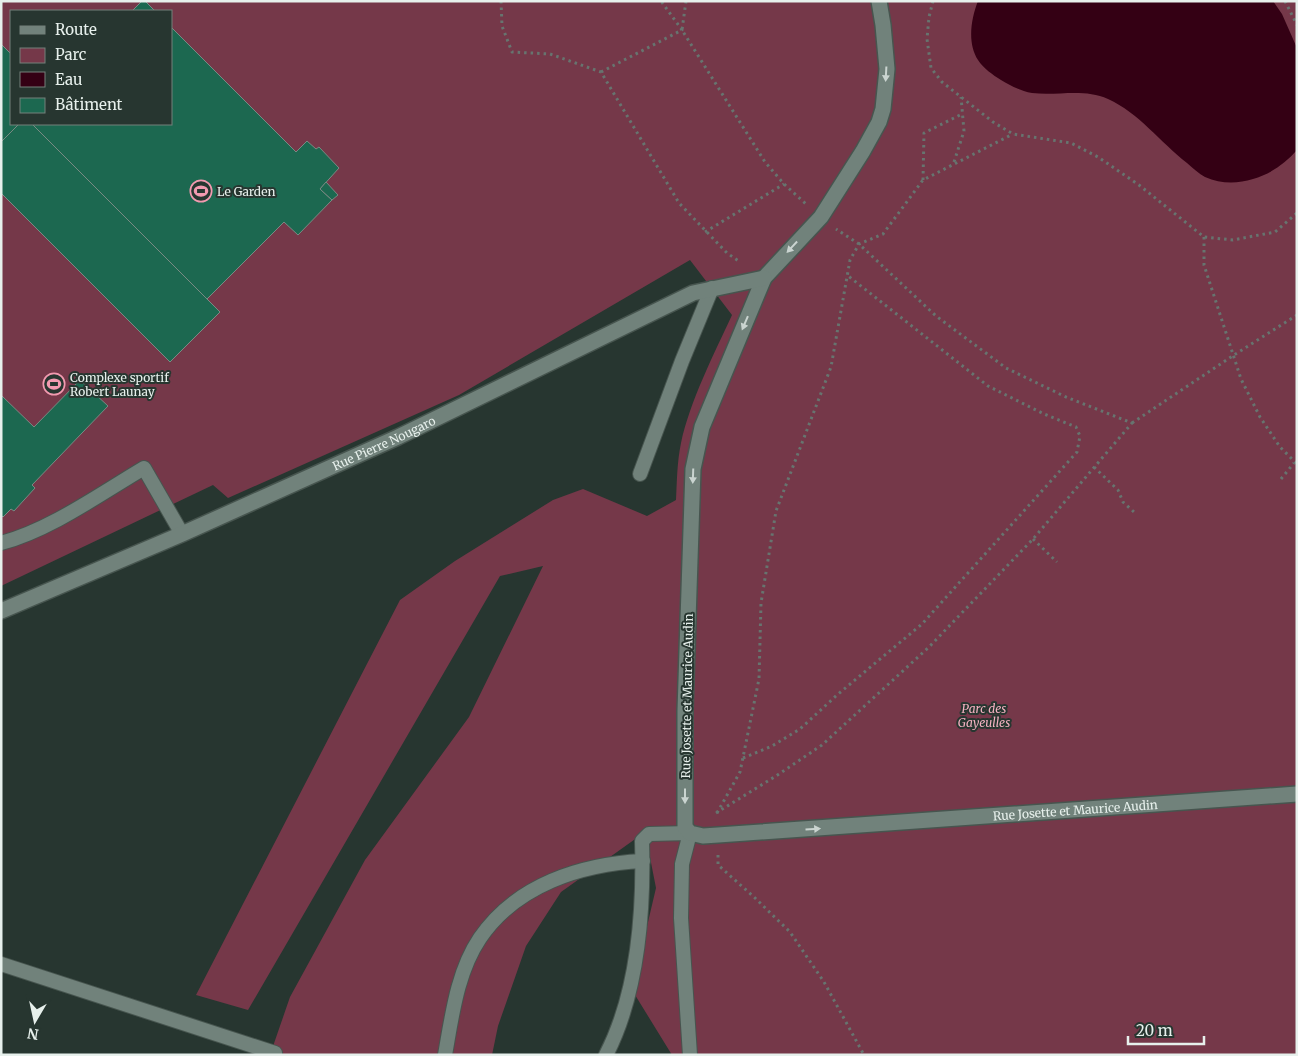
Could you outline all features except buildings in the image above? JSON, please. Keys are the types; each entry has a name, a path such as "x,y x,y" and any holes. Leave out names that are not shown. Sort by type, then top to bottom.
{"street":[{"name":"Rue Josette et Maurice Audin","path":"879,1 887,69 883,109 879,122 821,217 764,278 702,428 693,468 685,711 685,827 690,833 703,836 1297,794"},
{"name":"Rue Pierre Nougaro","path":"1,611 182,534 398,437 693,293 764,278"}],"lane":[{"path":"640,474 682,361 712,288"},
{"path":"1,543 20,538 41,529 144,468 182,534"},
{"path":"606,1055 624,1011 641,924 642,840 649,834 690,833 682,864 681,918 690,1055"},
{"path":"445,1055 458,992 467,964 479,939 499,915 517,899 544,884 578,872 614,863 643,861"},
{"path":"1,964 275,1053"}],"path":[{"path":"502,1 502,26 512,52 550,54 600,72 679,203 705,232 728,253 764,278"},
{"path":"661,1 682,30 765,162 784,184 821,217 859,244 936,316 1006,368 1066,397 1132,423"},
{"path":"682,30 686,1"},
{"path":"934,1 929,16 927,39 931,68 942,82 994,122 1013,134 1071,143 1098,157 1139,185 1204,237 1233,240 1275,232 1297,213"},
{"path":"1285,1 1297,25"},
{"path":"600,72 682,30"},
{"path":"954,163 964,131 961,96"},
{"path":"923,180 924,133 962,114"},
{"path":"864,1055 824,982 790,932 718,865 716,813 740,772 759,679 761,602 776,511 831,366 850,260 859,244 883,234 923,180 1013,134"},
{"path":"705,232 784,184"},
{"path":"1204,237 1204,265 1241,379 1260,417 1280,447 1295,464 1281,479"},
{"path":"743,758 772,746 800,729 837,695 922,624 1076,452 1080,436 1076,427 1044,414 988,386 847,275"},
{"path":"716,813 822,745 929,647 1033,539 1132,423 1297,315"},
{"path":"1094,467 1118,490 1123,502 1134,512"},
{"path":"1033,539 1056,562"}],"green space":[{"name":"Parc des Gayeulles","path":"1,1 1297,1 1297,1055 672,1055 632,990 656,888 645,832 561,892 526,946 498,1026 492,1055 270,1055 290,997 365,860 469,717 543,566 500,576 248,1010 196,995 400,600 455,561 553,500 583,489 647,516 676,500 677,472 685,427 703,378 732,315 690,260 459,395 228,498 213,485 1,586"}],"water":[{"path":"978,1 1273,1 1282,14 1297,48 1297,150 1277,168 1253,179 1229,182 1205,177 1177,155 1140,120 1108,99 1090,94 1032,93 1020,90 992,74 978,60 972,46 972,23"}],"place":[{"name":"Le Garden","path":"201,191"},
{"name":"Complexe sportif Robert Launay","path":"54,384"}]}
